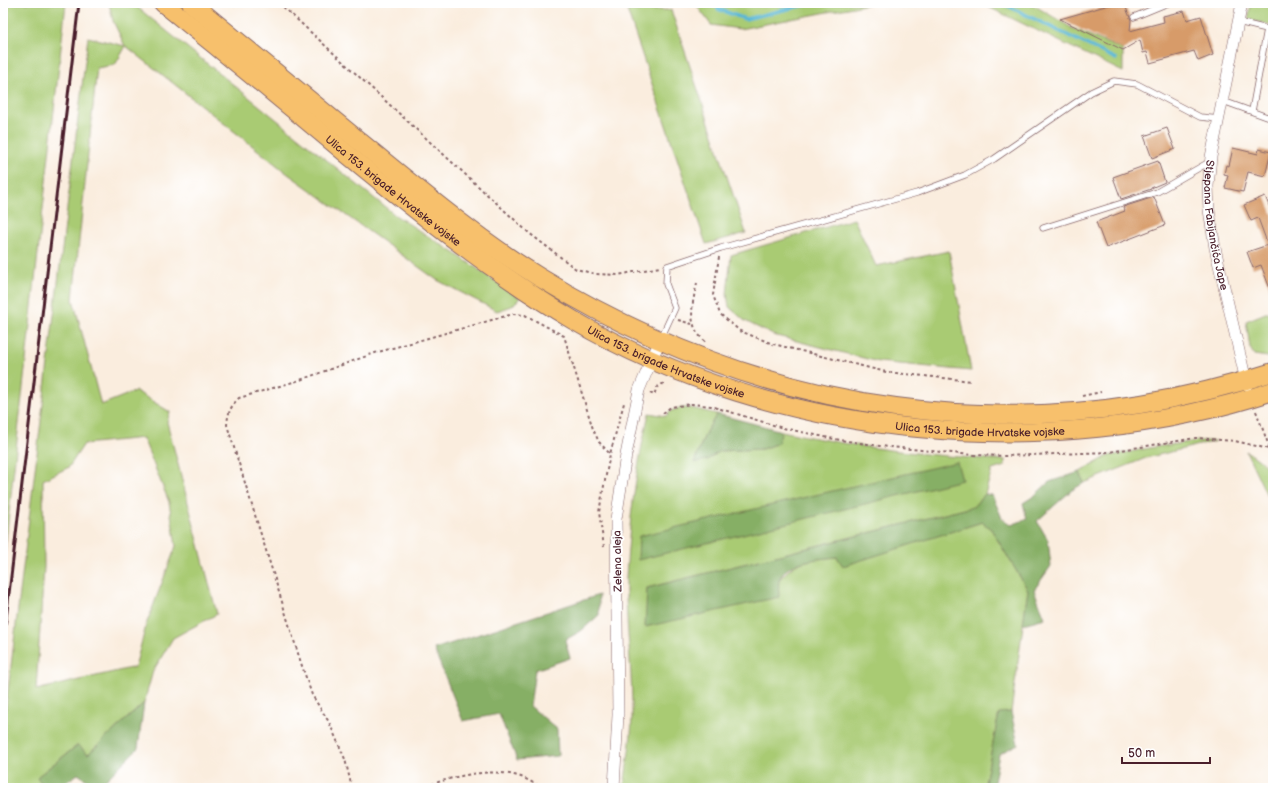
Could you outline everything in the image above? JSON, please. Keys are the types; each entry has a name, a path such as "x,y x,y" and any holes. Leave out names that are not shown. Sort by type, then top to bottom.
{"main road":[{"name":"Ulica 153. brigade Hrvatske vojske","path":"164,3 392,191 453,239 500,272 571,319 603,337 651,360 728,389 806,409 898,426 957,431 1039,432 1098,428 1151,421 1202,411 1273,392"},
{"name":"Ulica 153. brigade Hrvatske vojske","path":"192,3 400,175 482,238 541,278 614,318 660,340 734,369 809,392 902,408 959,413 1040,414 1094,411 1145,404 1198,394 1273,372"}],"street":[{"name":"Stjepana Fabijančića Jape","path":"1242,3 1211,161 1208,186 1215,248 1246,381 1252,398"},
{"name":"Zelena aleja","path":"614,788 618,715 616,519 625,462 640,390 660,340"}],"lane":[{"path":"1134,17 1168,3"},
{"path":"1238,22 1266,29 1252,111"},
{"path":"660,340 675,308 666,284 667,266 721,248 917,193 966,175 994,159 1091,92 1114,82 1137,84 1200,116 1219,119"},
{"path":"1223,101 1267,117 1273,116"},
{"path":"1042,228 1157,192 1211,161"}],"path":[{"path":"279,3 529,233 576,269 596,274 618,275 667,266"},
{"path":"721,248 713,295 720,314 740,331 773,344 886,372 972,381"},
{"path":"697,283 692,304 692,324 702,338 709,344"},
{"path":"352,788 345,759 329,722 312,695 297,648 227,425 228,415 232,406 239,398 300,380 375,353 512,314 525,316 545,324 564,336 593,429 599,442 610,454"},
{"path":"670,318 692,324"},
{"path":"1077,398 1084,395 1107,392"},
{"path":"1252,398 1272,450 1273,457"},
{"path":"420,788 474,773 499,773 521,777 544,788"}],"green space":[{"path":"3,3 66,3 3,566"},
{"path":"109,3 132,3 395,215 456,254 520,298 512,306 497,311 437,280 288,174 126,46 115,65 97,68 73,299 101,405 136,391 170,412 167,422 217,614 173,638 153,671 144,703 88,754 78,745 37,777 45,788 3,788 3,731 88,37 125,46 113,21","holes":["143,438 169,502 176,546 147,622 135,667 36,690 44,567 43,480 69,467 84,444"]},
{"path":"695,3 750,3 753,5 760,3 874,3 740,29 711,25"},
{"path":"980,3 1030,3 1072,28 1123,50 1123,72"},
{"path":"1251,3 1273,3 1273,25 1248,20"},
{"path":"627,10 671,10 746,233 706,244"},
{"path":"854,219 876,266 949,251 971,371 879,362 773,335 745,321 729,307 727,294 731,255"},
{"path":"1273,310 1273,355 1268,357 1254,355 1250,348 1246,321"},
{"path":"679,408 691,408 717,414 706,432 694,462 707,460 720,451 762,449 778,443 782,431 865,447 948,456 1005,460 1005,466 992,470 985,494 973,507 647,588 646,627 779,580 792,568 805,561 837,557 843,565 982,522 991,529 1028,590 1011,712 999,714 984,788 624,788 631,737 632,716 626,578 634,495 640,454 649,413 666,416 671,411"},
{"path":"717,414 782,431 778,443 762,449 720,451 707,460 694,463 706,432"},
{"path":"1198,441 1216,441 1146,458 1084,483 1080,472 1108,456"},
{"path":"1246,451 1263,463 1271,474 1273,508"},
{"path":"957,462 962,480 638,560 639,536"},
{"path":"1080,472 1084,483 1072,490 1037,521 1048,540 1051,566 1034,590 1045,618 1023,624 1028,590 991,529 982,522 843,566 837,557 803,562 788,569 782,574 779,581 779,597 645,627 647,588 973,507 985,494 992,495 1002,518 1011,525 1027,519 1023,503 1034,496 1049,482"},
{"path":"599,595 599,615 581,631 565,640 570,658 535,670 530,706 557,729 558,756 517,760 499,714 463,721 434,649"},
{"path":"144,703 138,748 98,788 78,774 58,788 45,788 37,777 78,745 88,754"},
{"path":"1011,712 1018,744 999,754 993,788 984,788 999,713"}],"building":[{"path":"1116,3 1124,3 1131,20 1130,31 1164,22 1163,16 1184,11 1187,20 1201,16 1213,55 1198,61 1194,51 1150,63 1147,52 1143,53 1140,40 1123,50 1060,19"},
{"path":"1167,128 1175,149 1152,158 1144,136"},
{"path":"1233,148 1258,154 1259,149 1271,152 1265,176 1248,172 1243,192 1225,188 1228,175 1224,174 1226,165 1229,166"},
{"path":"1158,161 1165,182 1151,189 1121,199 1113,177"},
{"path":"1265,196 1273,215 1272,294 1261,265 1253,268 1247,252 1268,245 1258,218 1251,221 1244,205"},
{"path":"1154,197 1165,225 1106,248 1096,222 1125,211 1123,207"}],"waterway":[{"path":"715,3 718,9 745,19 813,3"},
{"path":"1002,3 1116,59"}],"railway":[{"path":"3,644 79,3"}]}
